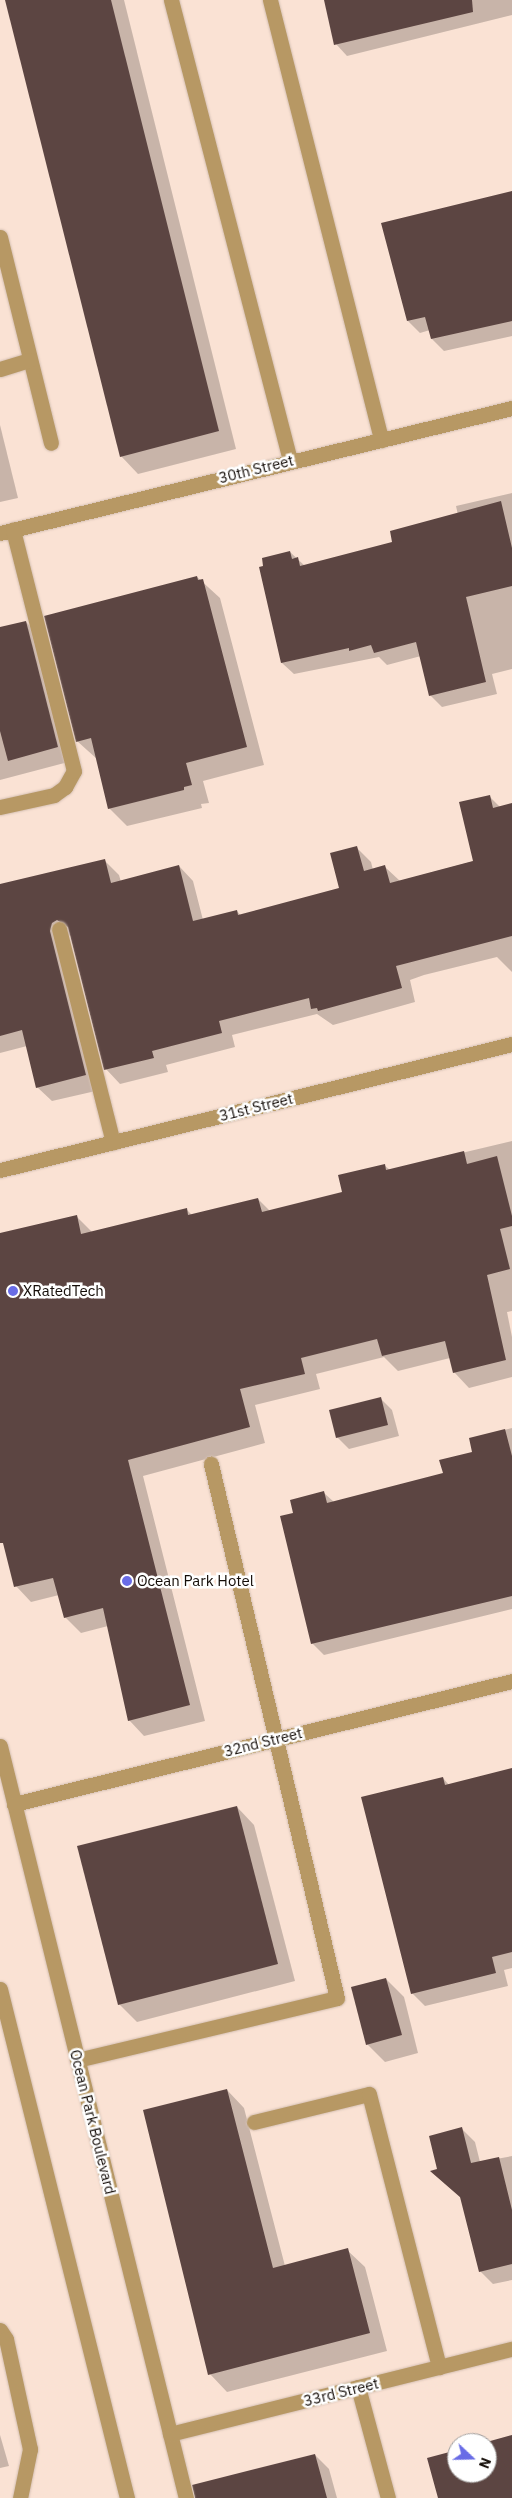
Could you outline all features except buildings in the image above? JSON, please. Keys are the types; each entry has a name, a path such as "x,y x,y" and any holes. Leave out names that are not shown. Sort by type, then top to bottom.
{"street":[{"path":"172,0 290,460"},
{"path":"270,0 381,440"},
{"path":"0,237 51,443"},
{"path":"0,369 30,360"},
{"name":"30th Street","path":"6,532 290,460 512,408"},
{"path":"0,807 54,795 65,787 74,771 6,532"},
{"path":"59,928 113,1142"},
{"name":"31st Street","path":"0,1170 512,1044"},
{"path":"77,2060 337,1998 278,1739 211,1464"},
{"name":"32nd Street","path":"14,1804 512,1681"},
{"name":"Ocean Park Boulevard","path":"0,1746 186,2498"},
{"path":"0,1989 127,2498"},
{"path":"254,2122 369,2094 439,2367"},
{"path":"0,2330 6,2339 30,2449 20,2498"},
{"name":"33rd Street","path":"170,2434 512,2349"},
{"path":"358,2387 388,2498"}],"place":[{"name":"XRatedTech","path":"13,1291"},
{"name":"Ocean Park Hotel","path":"127,1581"}]}
